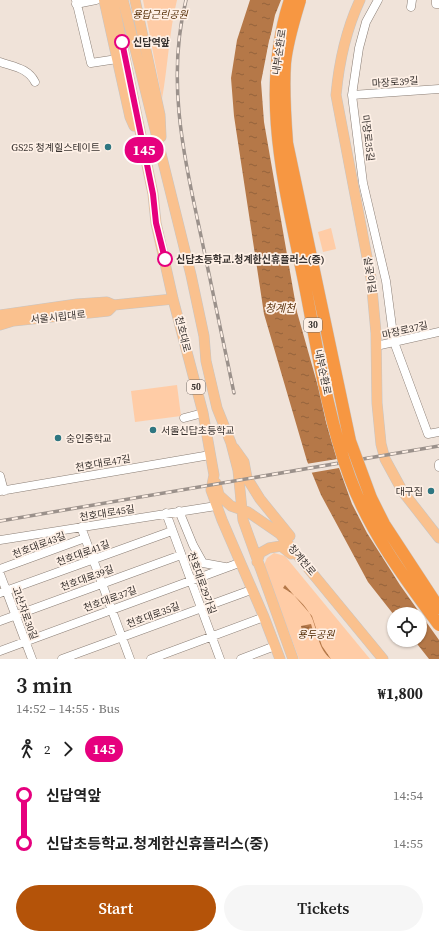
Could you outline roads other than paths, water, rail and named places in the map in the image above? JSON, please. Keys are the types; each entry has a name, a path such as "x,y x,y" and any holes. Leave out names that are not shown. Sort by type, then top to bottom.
{"highway":[{"name":"내부순환로","path":"290,0 280,36 276,63 276,119 284,177 333,419 350,478 376,532 401,572 439,625"},
{"name":"내부순환로","path":"300,0 292,27 285,62 284,97 287,143 350,441 371,498 384,524 439,608"}],"main road":[{"path":"104,0 130,117 144,150"},
{"name":"천호대로","path":"112,0 153,194 156,223 173,299 203,413 214,475 211,490 239,563 264,617 280,659"},
{"name":"천호대로","path":"123,0 191,275 204,336 206,362 217,408 231,443 238,470 241,510 257,562 293,659"},
{"path":"136,0 160,115 161,157"},
{"name":"살곶이길","path":"360,0 347,31 338,76 336,95 372,288 376,346 377,403 381,444 385,459 404,492 438,536"},
{"name":"서울시립대로","path":"0,325 13,322 108,311 114,306 173,299"},
{"name":"서울시립대로","path":"0,315 77,304 107,302 114,306"},
{"path":"231,443 244,462 247,478 260,499 300,549 309,568"},
{"name":"청계천로","path":"214,475 220,495 231,506 248,512 280,534 383,659"},
{"path":"257,562 260,553 269,548 281,546 309,568"}],"street":[{"path":"96,0 76,2 91,63 96,64 117,59"},
{"name":"마장로35길","path":"378,0 366,22 359,48 352,95 363,183 386,281 394,342 428,434 439,432"},
{"path":"0,62 26,71 31,74 35,82"},
{"name":"마장로39길","path":"352,95 439,89"},
{"path":"372,288 386,281"},
{"name":"마장로37길","path":"376,346 439,332"},
{"path":"184,418 203,413"},
{"name":"천호대로47길","path":"2,491 210,455"},
{"path":"0,476 2,491"},
{"name":"천호대로45길","path":"0,540 216,506"},
{"name":"천호대로37길","path":"180,511 193,545 203,563 226,567"},
{"name":"천호대로29가길","path":"166,513 220,659"},
{"path":"81,527 130,659"},
{"name":"천호대로41길","path":"3,592 172,531"},
{"name":"천호대로43길","path":"0,569 85,538"},
{"name":"천호대로39길","path":"0,621 181,554"},
{"name":"천호대로37길","path":"0,651 239,563"},
{"name":"고산자로30길","path":"0,574 3,592 16,616 32,659"},
{"name":"천호대로35길","path":"62,659 251,590"},
{"path":"150,659 264,617"},
{"path":"241,659 275,646"}],"water":[{"name":"청계천","path":"250,0 282,0 269,41 261,82 264,122 297,312 341,468 423,607 388,607 368,582 321,495 307,461 264,314 234,116 231,78 237,40"},
{"path":"285,585 295,596 283,588"},
{"path":"310,613 322,646 331,659 321,646"},
{"name":"청계천","path":"427,614 439,634 439,659 429,659 420,647 427,647"},
{"path":"311,624 314,634 303,636 301,626"}],"railway":[{"path":"186,0 180,30 178,60 177,89 180,118 189,177 234,393"},
{"path":"0,521 439,446"}],"place":[{"name":"신답역앞","path":"122,42"},
{"name":"GS25 청계힐스테이트","path":"108,147"},
{"name":"신답초등학교.청계한신휴플러스(중)","path":"165,259"},
{"name":"서울신답초등학교","path":"153,430"},
{"name":"숭인중학교","path":"58,438"},
{"name":"대구집","path":"431,491"}],"park label":[{"name":"용답근린공원","path":"160,14"},
{"name":"용두공원","path":"316,634"}]}
